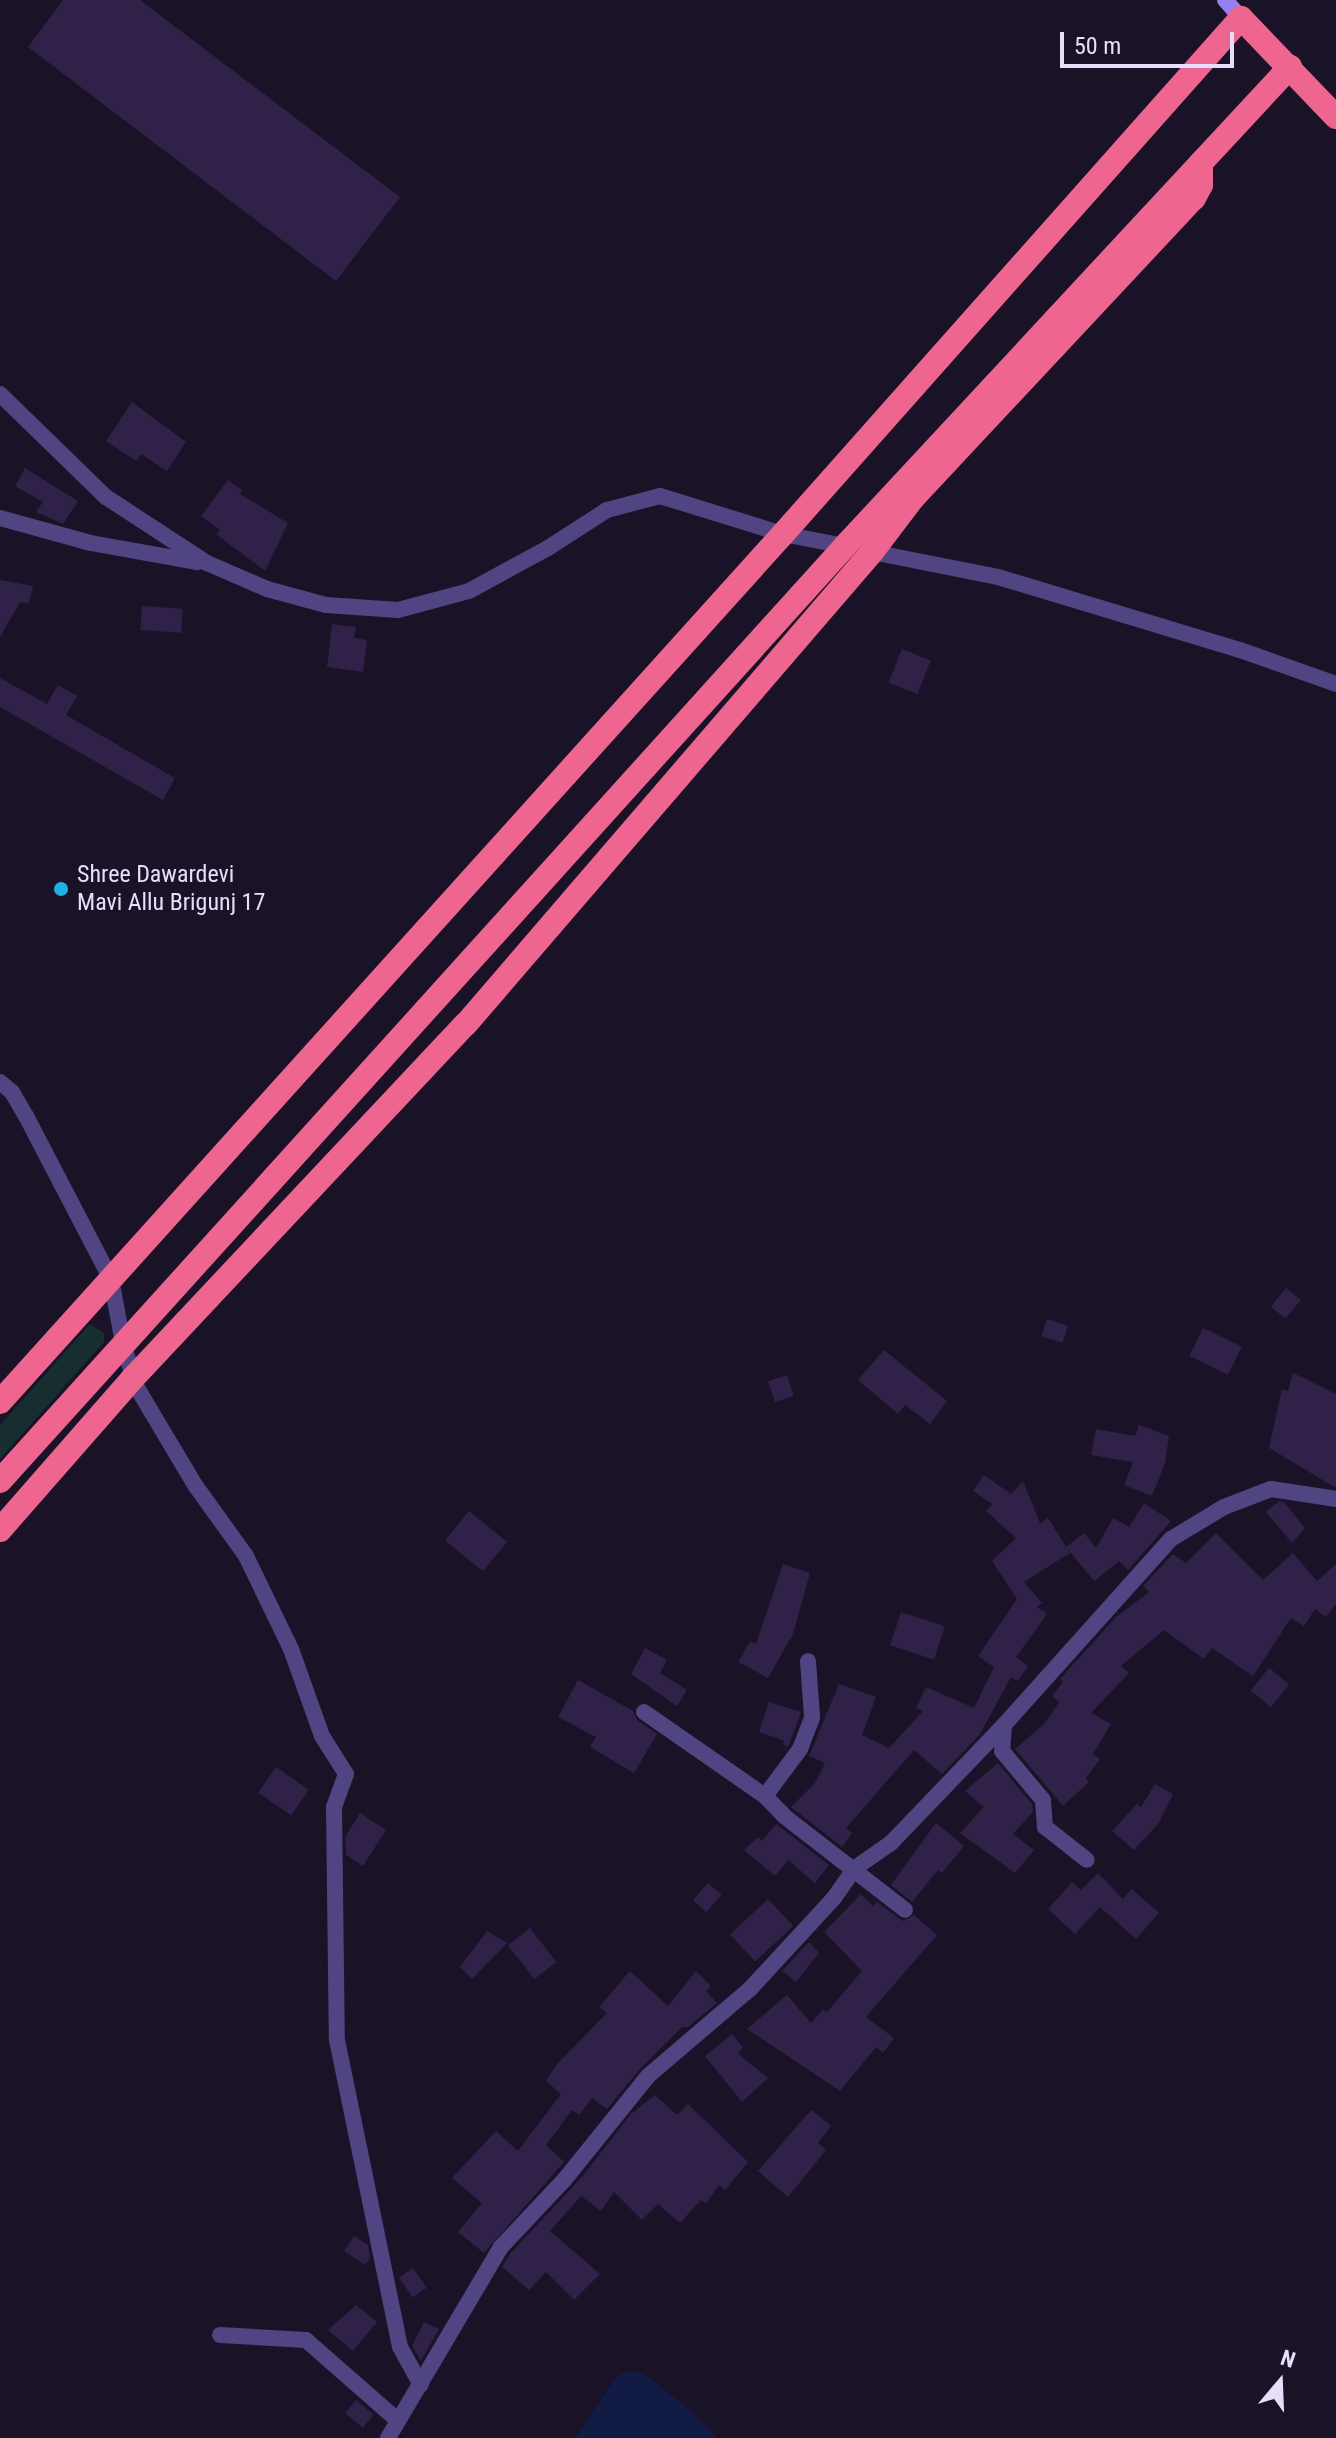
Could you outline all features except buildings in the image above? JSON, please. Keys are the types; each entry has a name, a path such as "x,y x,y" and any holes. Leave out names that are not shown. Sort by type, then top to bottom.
{"highway":[{"path":"0,1402 783,534 1233,9 1336,117"},
{"path":"0,1481 845,546 1290,67"},
{"path":"0,1530 133,1378 466,1024 872,552 913,498 1194,198 1201,185 1201,163"}],"street":[{"path":"0,394 106,497 207,563 267,589 326,605 398,610 469,591 548,548 607,510 660,496 783,534 845,546"},
{"path":"0,518 91,543 207,563"},
{"path":"872,552 998,577 1240,650 1336,684"},
{"path":"0,1082 12,1092 26,1116 111,1279 133,1378 195,1485 246,1556 291,1649 322,1736 346,1774 334,1807 337,2040 400,2347 421,2385"},
{"path":"388,2438 501,2247 565,2179 648,2076 750,1989 834,1898 855,1868 891,1843 1004,1725 1171,1539 1224,1507 1271,1489 1336,1499"},
{"path":"765,1796 800,1749 812,1717 808,1661"},
{"path":"644,1712 765,1796 784,1816 855,1868 905,1910"},
{"path":"1004,1725 1002,1751 1043,1800 1045,1827 1087,1860"},
{"path":"220,2335 306,2340 397,2420"}],"green space":[{"path":"90,1324 104,1333 104,1342 0,1459 0,1425"}],"water":[{"path":"628,2371 644,2374 684,2405 717,2438 575,2438 616,2377"}],"place":[{"name":"Shree Dawardevi Mavi Allu Brigunj 17","path":"61,889"}]}
